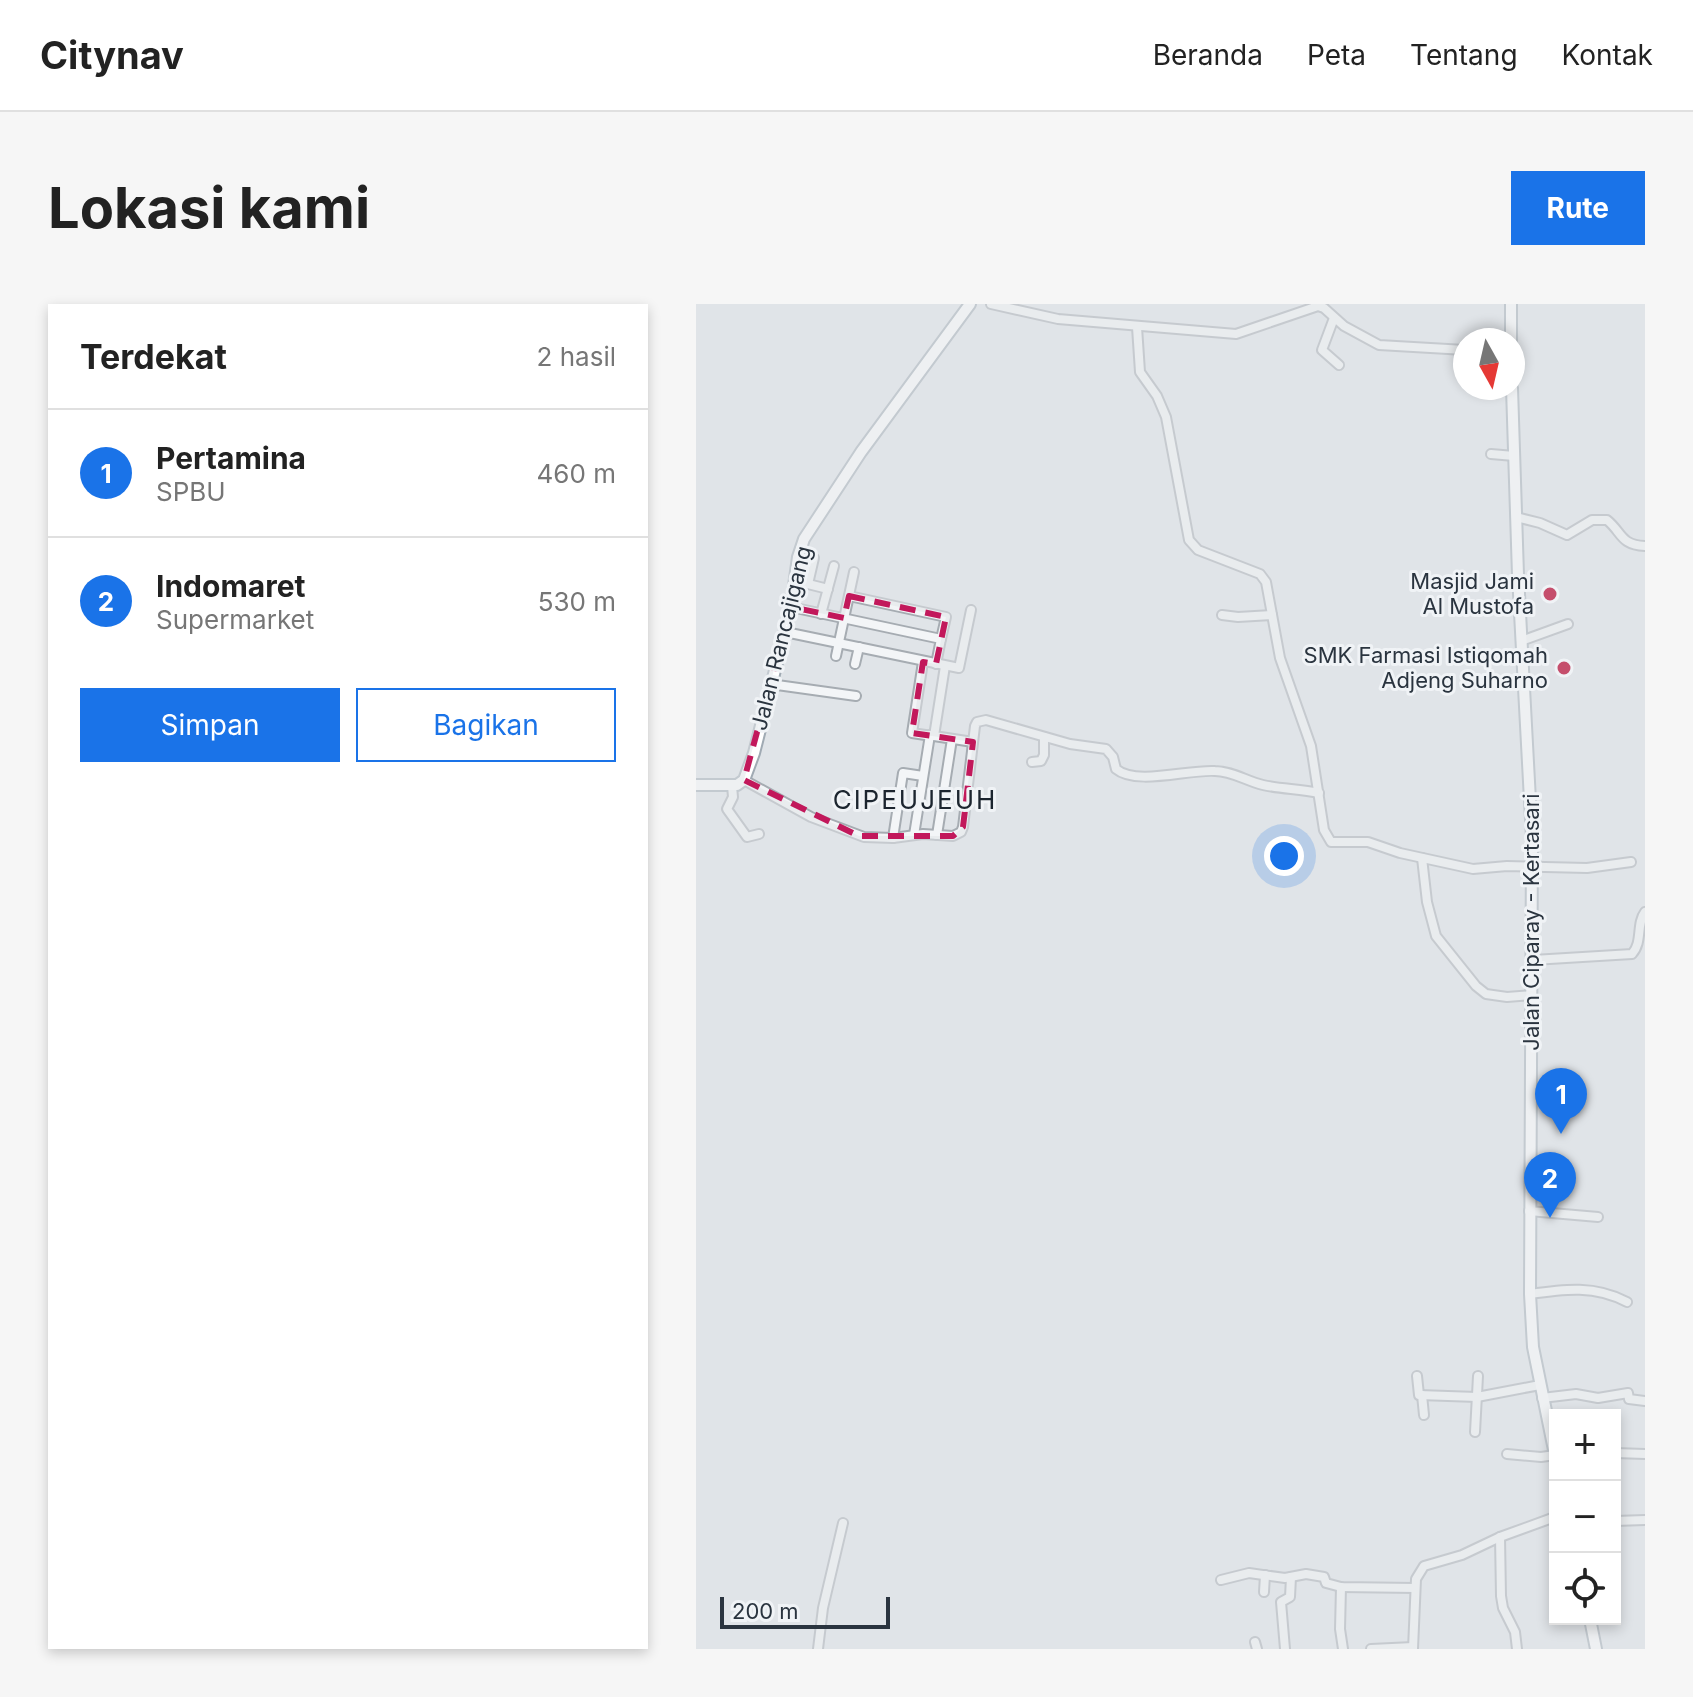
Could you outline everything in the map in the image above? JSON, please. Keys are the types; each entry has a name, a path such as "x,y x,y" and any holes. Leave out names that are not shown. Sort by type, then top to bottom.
{"main road":[{"name":"Jalan Rancajigang","path":"744,780 754,753 791,607 798,557 810,528 861,452 970,304"},
{"path":"1511,304 1511,328"},
{"name":"Jalan Ciparay - Kertasari","path":"1512,400 1533,867 1529,1211 1531,1329 1549,1429"},
{"path":"696,785 732,786 744,780"},
{"path":"1591,1625 1596,1649"}],"street":[{"path":"991,304 1058,319 1236,334 1318,306 1379,345 1453,349"},
{"path":"1334,318 1322,350 1339,365"},
{"path":"1137,327 1140,372 1157,396 1166,417 1186,535 1198,550 1260,574 1266,582 1284,670 1311,746 1324,830 1331,842 1368,842 1473,869 1587,868 1631,862"},
{"path":"1491,454 1514,456"},
{"path":"1516,517 1567,535 1592,520 1607,520 1621,538 1634,545 1645,546"},
{"path":"814,558 808,584 828,589"},
{"path":"821,614 834,566"},
{"path":"836,656 854,572"},
{"path":"849,596 947,613 941,639 932,736 914,835"},
{"path":"791,607 941,639"},
{"path":"790,633 959,668 971,610"},
{"path":"1222,615 1272,615"},
{"path":"1521,641 1568,624"},
{"path":"814,650 816,638"},
{"path":"855,664 859,647"},
{"path":"923,662 912,733 973,742"},
{"path":"770,684 856,696"},
{"path":"744,780 811,817 859,836 953,836 963,827 975,726 981,720 1070,744 1106,749 1113,757 1116,769 1123,775 1216,771 1259,784 1319,793"},
{"path":"1032,762 1044,758 1044,737"},
{"path":"937,835 952,739"},
{"path":"893,838 903,773 923,776"},
{"path":"732,786 733,797 727,809 747,837 759,834"},
{"path":"1422,858 1427,902 1436,936 1476,986 1486,994 1507,997 1532,995"},
{"path":"1533,960 1632,954 1637,950 1641,918 1645,912"},
{"path":"1529,1211 1598,1217"},
{"path":"1530,1294 1581,1289 1599,1291 1627,1302"},
{"path":"1417,1376 1419,1395 1477,1397 1540,1385"},
{"path":"1475,1432 1478,1376"},
{"path":"1542,1398 1576,1394 1598,1398 1628,1393 1629,1399 1645,1401"},
{"path":"1422,1395 1424,1415"},
{"path":"1621,1453 1645,1454"},
{"path":"1507,1454 1549,1456"},
{"path":"1371,1649 1413,1648 1415,1588 1418,1574 1428,1563 1462,1555 1549,1519"},
{"path":"1621,1521 1645,1520"},
{"path":"818,1649 823,1608 843,1523"},
{"path":"1500,1537 1501,1596 1503,1608 1515,1632 1517,1649"},
{"path":"1221,1580 1249,1573 1291,1577 1306,1574 1324,1577 1326,1583 1341,1587 1415,1588"},
{"path":"1264,1592 1265,1575"},
{"path":"1285,1649 1281,1602 1290,1597 1291,1577"},
{"path":"1341,1587 1343,1649"}],"highlighted area":[{"path":"849,596 946,617 936,664 923,662 912,733 973,742 963,827 953,836 859,836 744,780 791,607 844,618"}],"place":[{"name":"Masjid Jami Al Mustofa","path":"1550,594"},
{"name":"SMK Farmasi Istiqomah Adjeng Suharno","path":"1564,668"},
{"name":"Pertamina","path":"1561,1134"},
{"name":"Indomaret","path":"1550,1218"}],"district":[{"name":"CIPEUJEUH","path":"915,800"}]}
